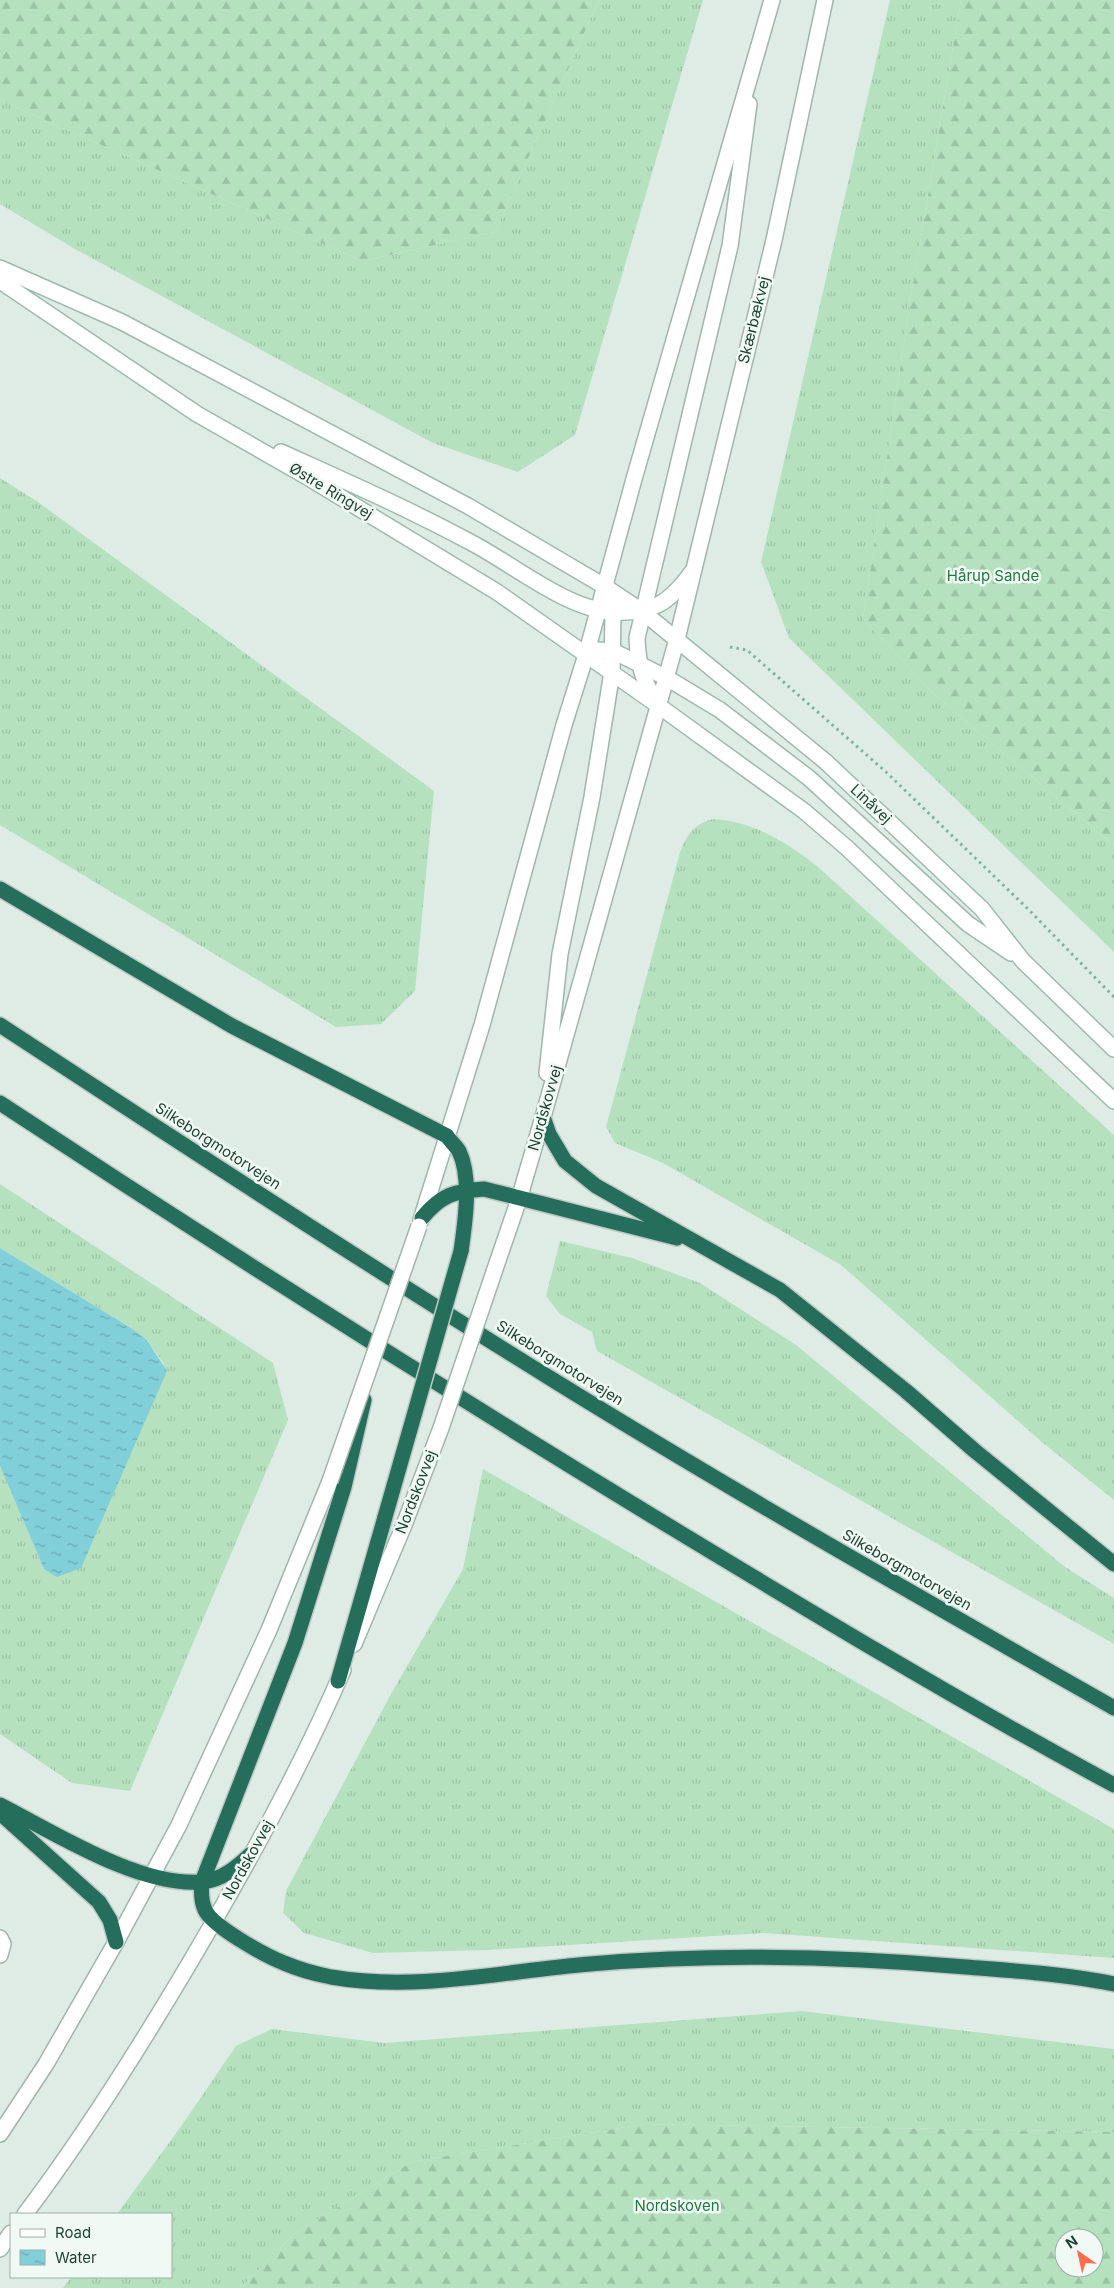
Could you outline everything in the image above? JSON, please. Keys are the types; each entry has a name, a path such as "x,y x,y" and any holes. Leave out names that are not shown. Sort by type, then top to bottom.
{"highway":[{"path":"0,889 232,1026 446,1136 459,1152 466,1190 465,1221 461,1251 338,1681"},
{"name":"Silkeborgmotorvejen","path":"0,1025 243,1185 559,1384 835,1550 1114,1708"},
{"path":"0,1103 212,1243 523,1437 804,1608 1114,1785"},
{"path":"543,1117 565,1161 596,1186 780,1290 816,1317 1073,1532 1114,1564"},
{"path":"421,1222 435,1202 448,1195 466,1190 484,1189 698,1244"},
{"path":"337,1484 295,1643 202,1882 201,1894 205,1910 214,1922 284,1963 328,1976 378,1983 437,1980 589,1964 686,1958 785,1956 899,1961 1079,1977 1114,1984"},
{"path":"0,1805 91,1851 151,1876 202,1882 219,1878 236,1868 251,1854"},
{"path":"0,1813 99,1902 110,1920 116,1942"}],"street":[{"path":"0,2134 46,2064 116,1942 179,1825 337,1484 375,1353 421,1222 446,1136 482,1025 564,725 586,655 597,610 772,0"},
{"name":"Skærbækvej","path":"667,678 774,240 825,0"},
{"path":"756,56 730,246 642,612 637,638 638,664 647,688 660,706 804,811 847,848 1114,1101"},
{"path":"0,268 122,322 468,506 604,586 613,612 612,672 592,797 560,954 543,1117"},
{"name":"Østre Ringvej","path":"0,281 197,414 309,478 497,592 660,706"},
{"path":"197,414 395,503 506,561 565,597 597,610 642,612 661,604 676,592 692,572"},
{"name":"Linåvej","path":"604,586 677,639 826,762 982,910 1023,960 1114,1049"},
{"path":"586,655 598,650 613,651 667,678 720,710 809,778 968,924 1023,960"},
{"name":"Nordskovvej","path":"27,2213 148,2034 214,1922 293,1777 338,1681 404,1525 441,1428 519,1199 667,678"},
{"path":"0,1938 3,1944 0,1955"},
{"path":"0,2249 10,2234"}],"path":[{"path":"746,650 885,771 1026,907 1114,997"}],"green space":[{"path":"0,0 599,0 495,232 362,261 0,100"},
{"path":"599,0 703,0 575,435 518,472 433,443 75,249 0,204 0,100 362,261 495,232"},
{"path":"890,0 961,0 910,302 863,619 937,697 1114,846 1114,952 789,638 761,562"},
{"name":"Hårup Sande","path":"961,0 1114,0 1114,846 937,697 863,619 910,302"},
{"path":"0,478 38,502 434,791 415,991 381,1024 336,1027 0,825"},
{"path":"713,819 755,828 781,841 817,866 1114,1135 1114,1500 1043,1443 841,1265 663,1163 615,1143 606,1127 679,856 691,832 700,824"},
{"path":"0,1184 273,1363 288,1420 130,1791 72,1783 0,1734 0,1466 44,1569 164,1364 147,1340 131,1328 0,1248"},
{"path":"560,1241 632,1258 700,1283 796,1345 1065,1567 1114,1598 1114,1644 597,1351 592,1332 560,1314 546,1296"},
{"path":"483,1469 1114,1829 1114,1958 764,1933 488,1950 373,1953 304,1933 283,1913 286,1891 391,1694 463,1569"},
{"path":"802,2011 1114,2049 1114,2132 644,2124 411,2162 293,2235 241,2288 63,2288 70,2278 172,2278 172,2213 118,2213 182,2125 236,2046 272,2029 384,2043"},
{"name":"Nordskoven","path":"644,2124 1114,2132 1114,2288 241,2288 293,2235 411,2162"}],"water":[{"path":"0,1248 131,1328 147,1340 167,1371 81,1568 57,1577 44,1569 0,1466"}]}
